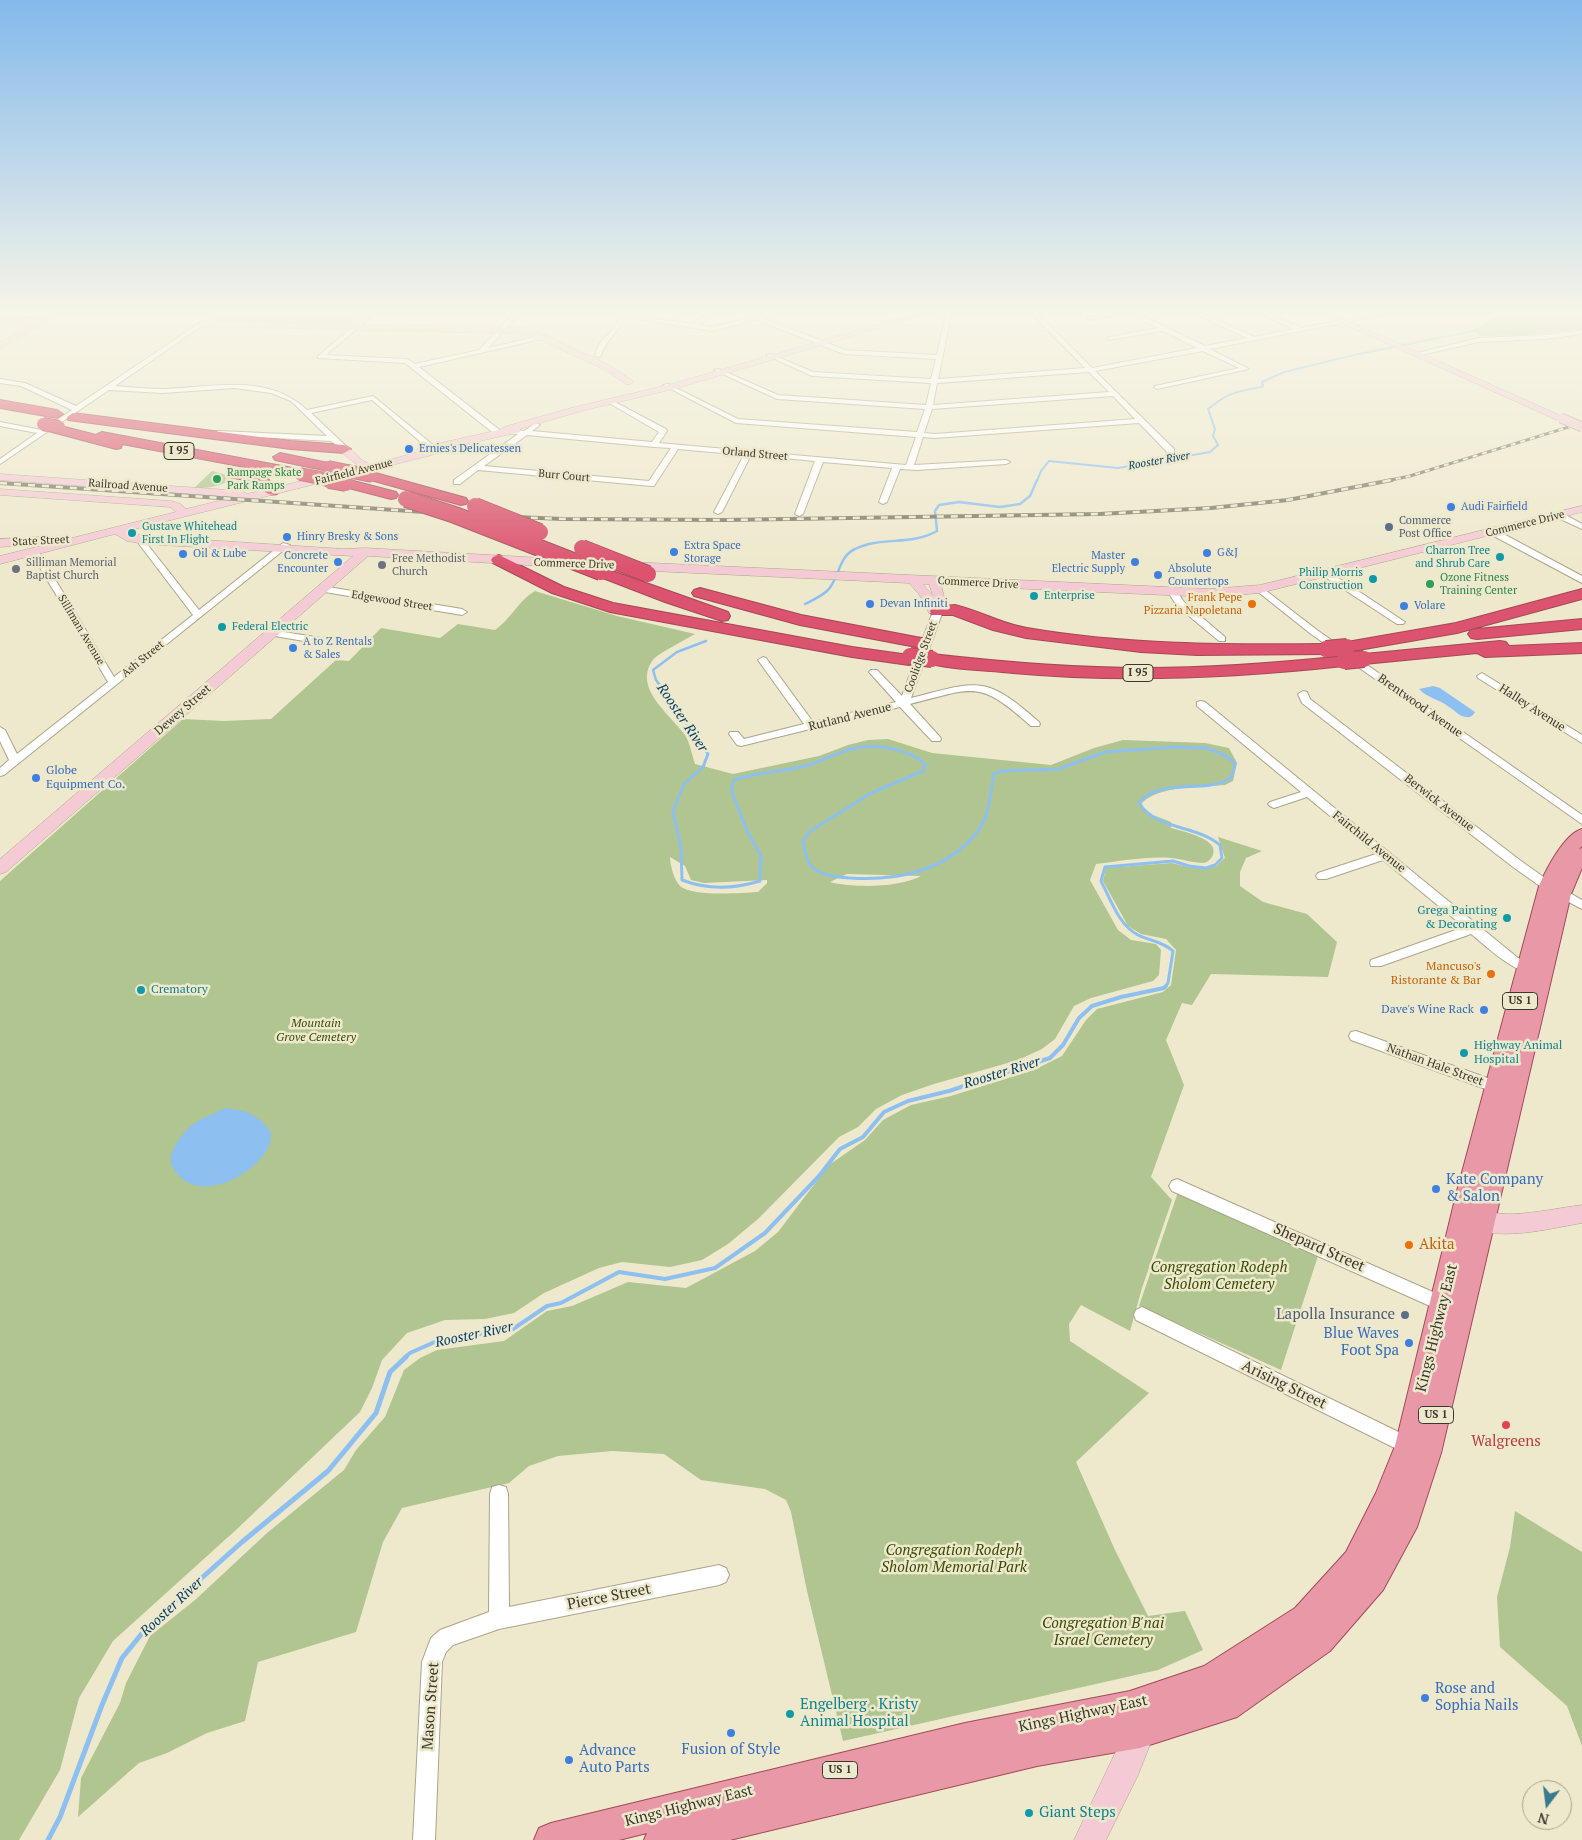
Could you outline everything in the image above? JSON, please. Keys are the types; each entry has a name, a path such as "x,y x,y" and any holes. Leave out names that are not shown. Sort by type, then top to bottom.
{"highway":[{"name":"I 95","path":"0,404 58,424 346,483 406,499 473,522 671,599 741,621 819,640 912,653"},
{"name":"I 95","path":"58,424 75,413 328,466 368,470 461,501 553,537"},
{"path":"75,413 281,444 340,444"},
{"path":"0,416 43,428 58,424 258,480 265,483 272,491"},
{"path":"570,544 704,594 775,614 844,630 912,653"},
{"path":"499,560 540,582 573,596 622,610 862,654 912,653 934,655"},
{"path":"540,582 535,577 534,572 546,563"},
{"path":"1345,654 1457,628 1582,594"},
{"path":"939,604 950,610 1026,633 1140,646 1197,650 1326,649"},
{"name":"I 95","path":"934,655 992,666 1083,672 1174,673 1233,671 1345,654 1582,624"},
{"name":"I 95","path":"934,655 1033,654 1141,658 1228,656 1326,649 1364,659 1582,638"},
{"path":"1364,659 1527,649 1582,648"}],"main road":[{"name":"Fairfield Avenue","path":"502,432 578,409 629,397"},
{"path":"1513,397 1582,427"},
{"name":"Fairfield Avenue","path":"0,560 40,547 117,531 255,495 368,470 428,453 434,449 582,413 607,403"},
{"path":"340,444 368,470"},
{"name":"Railroad Avenue","path":"0,478 255,495"},
{"name":"Railroad Avenue","path":"0,492 171,504 178,506 184,513"},
{"name":"Commerce Drive","path":"136,526 146,534 344,554 365,552 546,563 1210,593 1260,589 1582,509"},
{"name":"Commerce Drive","path":"117,531 131,538 144,540 203,541"},
{"name":"State Street","path":"0,543 40,547"},
{"name":"Dewey Street","path":"0,868 365,552"},
{"name":"Coolidge Street","path":"913,580 924,592 934,610 939,604"},
{"path":"934,581 939,604"},
{"name":"Kings Highway East","path":"661,1840 1037,1750 1135,1719 1189,1688 1215,1676 1306,1619 1356,1562 1386,1503 1418,1450 1472,1220 1555,890 1552,875 1569,849 1582,835"},
{"name":"Kings Highway East","path":"1555,890 1570,874 1582,854"},
{"path":"1472,1220 1506,1224 1582,1214"},
{"path":"1090,1840 1127,1764 1135,1719"},
{"name":"Kings Highway East","path":"551,1840 965,1739 1135,1719"}],"street":[{"path":"47,397 75,413"},
{"path":"0,462 43,428 75,413 96,397"},
{"path":"287,397 307,412 340,444"},
{"path":"455,397 502,432"},
{"path":"690,397 736,421 935,436 1142,421"},
{"path":"789,397 929,407 1074,397"},
{"path":"909,468 931,397"},
{"path":"1118,397 1171,451"},
{"path":"307,412 373,398 434,449"},
{"path":"607,403 663,431 654,445"},
{"path":"0,424 43,428"},
{"path":"457,482 536,425"},
{"path":"182,430 340,444"},
{"name":"Orland Street","path":"502,432 909,468 1006,462"},
{"name":"Burr Court","path":"476,468 651,484 675,447"},
{"path":"718,512 748,454"},
{"path":"798,514 820,459"},
{"path":"883,502 897,466"},
{"path":"1559,515 1582,527"},
{"path":"1493,532 1582,580"},
{"path":"144,540 144,544 198,615"},
{"name":"Silliman Avenue","path":"40,547 113,683"},
{"name":"Ash Street","path":"0,773 284,547"},
{"path":"1325,573 1400,622"},
{"name":"Edgewood Street","path":"322,589 462,612"},
{"name":"Brentwood Avenue","path":"1260,589 1286,612 1582,820"},
{"path":"1173,592 1180,604 1222,640"},
{"name":"Coolidge Street","path":"904,704 939,604"},
{"path":"272,633 333,643"},
{"path":"763,660 811,726"},
{"path":"874,672 936,739"},
{"name":"Halley Avenue","path":"1482,676 1582,740"},
{"name":"Rutland Avenue","path":"737,738 811,726 904,704 957,688 978,686 997,692 1035,724"},
{"name":"Berwick Avenue","path":"1302,694 1306,701 1555,890 1582,905"},
{"name":"Fairchild Avenue","path":"1201,704 1513,961 1535,970"},
{"path":"0,730 15,761"},
{"path":"1274,804 1309,793"},
{"path":"1322,876 1385,855"},
{"path":"1376,963 1474,928"},
{"name":"Nathan Hale Street","path":"1356,1036 1505,1090"},
{"name":"Shepard Street","path":"1177,1186 1452,1308"},
{"name":"Arising Street","path":"1142,1315 1418,1450"},
{"path":"499,1619 500,1494"},
{"name":"Pierce Street","path":"499,1619 719,1575"},
{"name":"Mason Street","path":"424,1840 432,1662 438,1645 447,1637 499,1619"}],"green space":[{"name":"Rampage Skate Park Ramps","path":"212,471 234,477 225,483 215,486 194,488"},
{"name":"Mountain Grove Cemetery","path":"535,591 617,616 695,634 656,657 648,670 647,681 650,691 663,710 685,735 695,764 733,774 819,756 868,740 888,739 932,753 1051,765 1094,748 1123,740 1205,743 1229,748 1237,763 1233,781 1225,785 1169,790 1149,797 1142,803 1143,809 1171,822 1171,828 1199,837 1212,845 1214,851 1212,857 1203,863 1153,858 1096,864 1090,880 1118,930 1131,940 1156,944 1161,950 1159,975 1153,981 1091,998 1074,1006 1055,1039 1042,1049 1018,1060 902,1095 876,1109 858,1127 839,1137 758,1219 728,1244 702,1260 670,1267 622,1262 599,1268 544,1293 514,1313 485,1319 445,1320 407,1333 382,1360 372,1388 360,1412 237,1529 113,1641 79,1698 60,1770 19,1840 0,1840 0,881 183,719 224,721 271,719 336,660 349,661 381,628 440,638 458,624 495,630 506,621 529,595","holes":["670,857 685,866 691,880 704,883 767,880 767,883 758,892 717,894 695,892 680,886 676,880","847,874 921,876 900,883 876,886 830,882"]},
{"path":"1218,837 1262,851 1246,858 1240,872 1240,886 1263,902 1307,914 1337,942 1328,977 1211,974 1192,1005 1182,1003 1166,1040 1184,1085 1151,1177 1172,1200 1142,1288 1130,1331 1081,1305 1069,1324 1070,1341 1149,1393 1076,1462 1115,1550 1148,1616 1185,1611 1203,1650 1158,1670 843,1741 807,1591 791,1512 786,1500 765,1489 701,1480 664,1454 612,1451 558,1456 529,1466 509,1483 402,1508 383,1542 356,1632 258,1662 245,1721 207,1733 167,1753 139,1763 78,1817 81,1778 120,1703 126,1683 150,1636 195,1600 267,1533 344,1470 356,1450 385,1417 404,1370 420,1358 437,1350 504,1341 547,1311 572,1306 628,1282 686,1288 755,1251 778,1232 829,1165 865,1140 883,1120 911,1105 951,1096 1034,1070 1062,1056 1086,1020 1097,1009 1163,992 1171,985 1176,950 1166,939 1141,934 1128,926 1103,881 1106,868 1172,863 1188,867 1205,868 1216,866 1225,858"},
{"name":"Congregation Rodeph Sholom Cemetery","path":"1178,1192 1318,1256 1281,1370 1139,1306"},
{"path":"1515,1511 1582,1552 1582,1746 1567,1706 1500,1647 1497,1597 1510,1547"}],"water":[{"path":"1433,686 1440,688 1475,712 1469,717 1463,716 1419,689"},
{"path":"226,1108 252,1114 262,1122 271,1133 268,1148 251,1168 225,1183 198,1186 185,1181 175,1171 171,1162 175,1146 192,1125"}],"waterway":[{"name":"Rooster River","path":"1037,481 1041,471 1049,461 1118,468 1210,452 1218,445 1213,436 1215,429 1208,409 1226,397"},
{"name":"Rooster River","path":"805,604 828,590 845,557 855,549 875,543 927,536 937,531 935,511 939,505 959,502 1000,507 1020,504 1030,496 1037,480"},
{"name":"Rooster River","path":"671,701 656,680 653,670 677,652 706,641"},
{"name":"Rooster River","path":"670,700 708,754 703,767 684,784 673,811 681,848 682,880 711,887 741,886 760,881 761,856 747,831 731,789 734,780 805,766 849,749 883,747 901,751 925,764 923,771 871,793 809,832 803,841 811,866 824,874 850,878 885,878 903,875 920,871 951,856 965,845 981,826 987,812 994,774 1002,771 1059,769 1105,752 1174,747 1207,748 1226,756 1235,763 1232,776 1226,781 1204,786 1167,788 1156,791 1139,803 1147,812 1166,823 1210,838 1220,845 1222,858 1215,865 1206,868 1189,866 1173,861 1105,867 1101,881 1125,925 1138,935 1160,943 1173,951 1168,983 1165,987"},
{"name":"Rooster River","path":"404,1358 410,1353 439,1340 513,1329 547,1306 561,1303 619,1272 665,1279 715,1268 765,1233 819,1176 840,1149 863,1137 884,1112 908,1101 949,1091 1050,1058 1063,1045 1079,1018 1092,1006 1165,987"},
{"name":"Rooster River","path":"48,1840 60,1817 102,1705 122,1658 148,1626 242,1542 328,1471 376,1413 390,1372 406,1357"}],"railway":[{"path":"1386,481 1410,476 1582,423"},
{"path":"0,483 468,515 563,519 725,520 1099,514 1211,508 1288,500 1392,480"}],"place":[{"name":"Ernies's Delicatessen","path":"409,449"},
{"name":"Rampage Skate Park Ramps","path":"217,479"},
{"name":"Audi Fairfield","path":"1451,507"},
{"name":"Commerce Post Office","path":"1389,527"},
{"name":"Gustave Whitehead First In Flight","path":"132,533"},
{"name":"Hinry Bresky & Sons","path":"287,537"},
{"name":"Extra Space Storage","path":"674,552"},
{"name":"G&J","path":"1207,553"},
{"name":"Oil & Lube","path":"183,554"},
{"name":"Charron Tree and Shrub Care","path":"1500,557"},
{"name":"Concrete Encounter","path":"338,562"},
{"name":"Master Electric Supply","path":"1135,562"},
{"name":"Free Methodist Church","path":"382,565"},
{"name":"Silliman Memorial Baptist Church","path":"16,569"},
{"name":"Absolute Countertops","path":"1158,575"},
{"name":"Philip Morris Construction","path":"1373,579"},
{"name":"Ozone Fitness Training Center","path":"1430,584"},
{"name":"Enterprise","path":"1034,596"},
{"name":"Devan Infiniti","path":"870,604"},
{"name":"Frank Pepe Pizzaria Napoletana","path":"1252,604"},
{"name":"Volare","path":"1404,606"},
{"name":"Federal Electric","path":"222,627"},
{"name":"A to Z Rentals & Sales","path":"293,648"},
{"name":"Globe Equipment Co.","path":"36,778"},
{"name":"Grega Painting & Decorating","path":"1507,918"},
{"name":"Mancuso's Ristorante & Bar","path":"1491,974"},
{"name":"Crematory","path":"141,990"},
{"name":"Dave's Wine Rack","path":"1484,1010"},
{"name":"Highway Animal Hospital","path":"1464,1053"},
{"name":"Kate Company & Salon","path":"1436,1189"},
{"name":"Akita","path":"1409,1245"},
{"name":"Lapolla Insurance","path":"1405,1315"},
{"name":"Blue Waves Foot Spa","path":"1409,1343"},
{"name":"Walgreens","path":"1506,1425"},
{"name":"Rose and Sophia Nails","path":"1425,1698"},
{"name":"Engelberg . Kristy Animal Hospital","path":"790,1714"},
{"name":"Fusion of Style","path":"731,1733"},
{"name":"Advance Auto Parts","path":"569,1760"},
{"name":"Giant Steps","path":"1029,1813"}],"park label":[{"name":"Congregation Rodeph Sholom Memorial Park","path":"954,1560"},
{"name":"Congregation B'nai Israel Cemetery","path":"1103,1632"}]}
